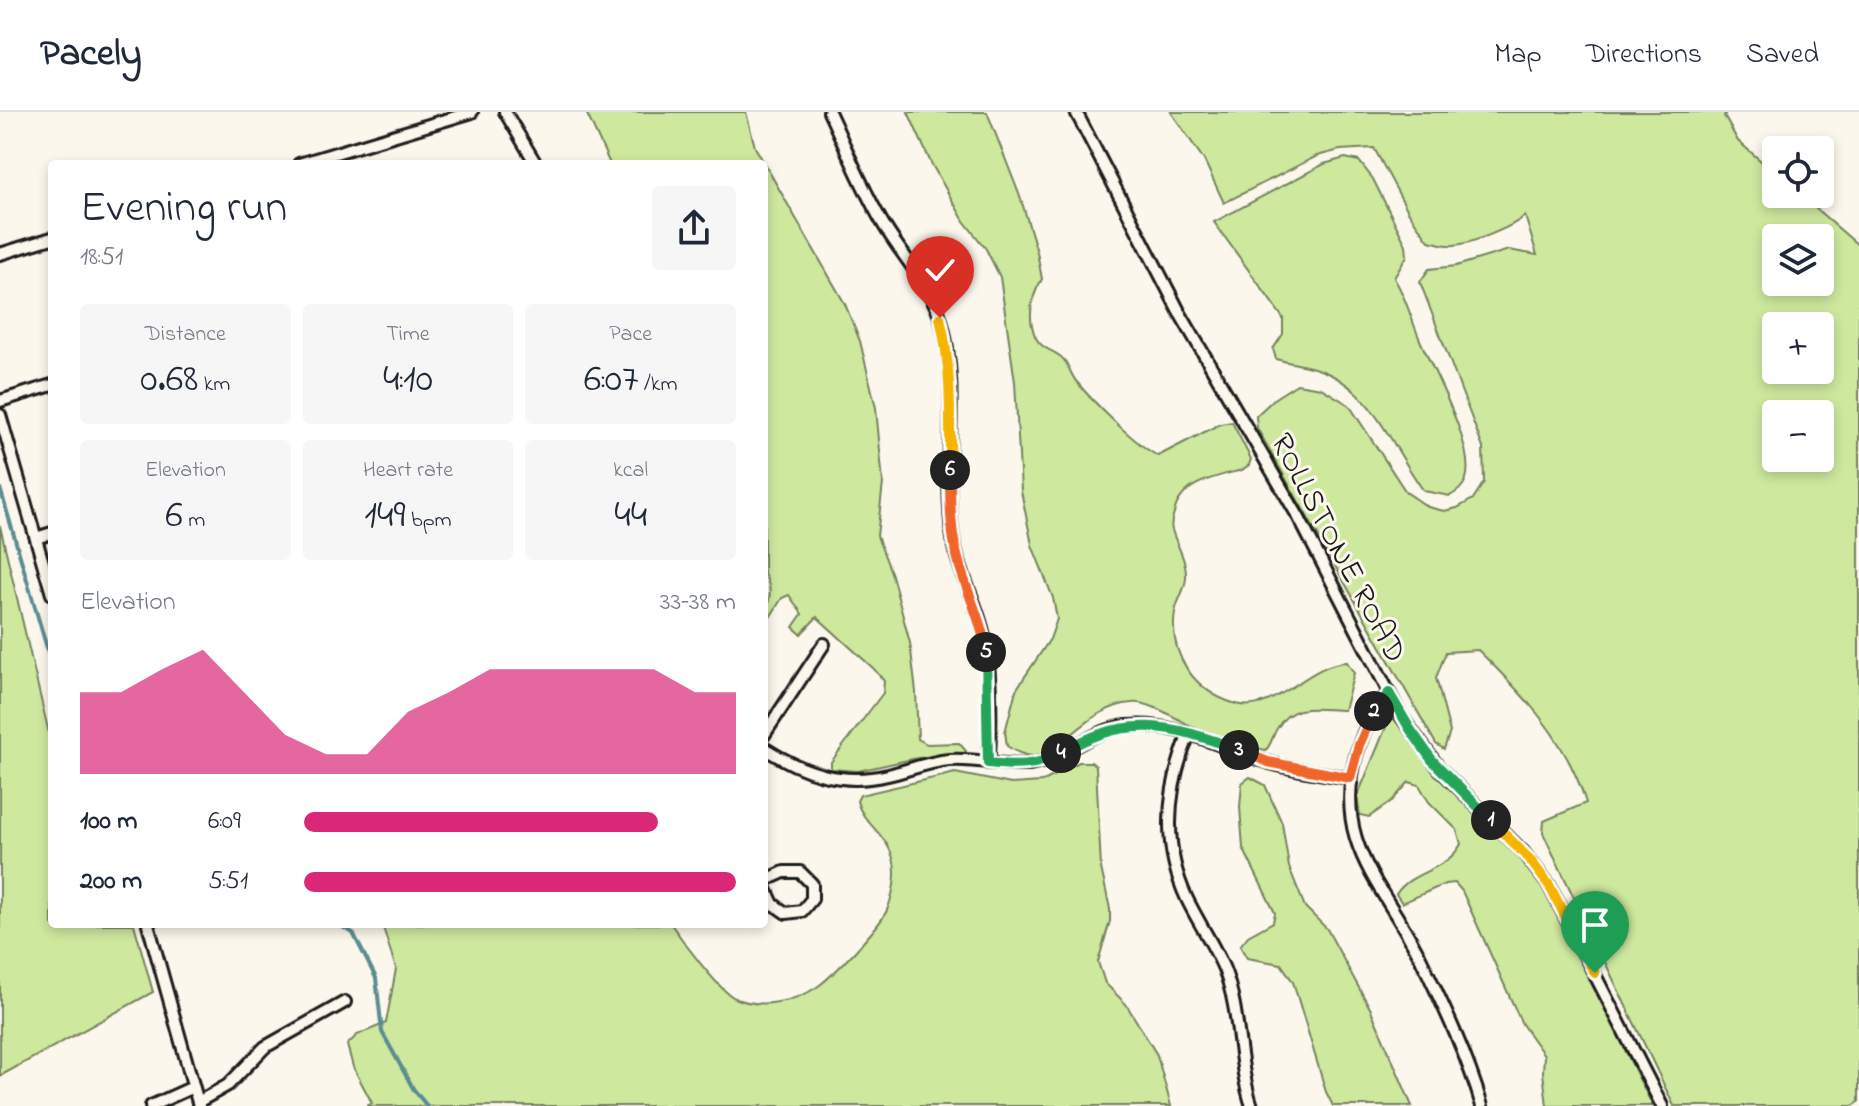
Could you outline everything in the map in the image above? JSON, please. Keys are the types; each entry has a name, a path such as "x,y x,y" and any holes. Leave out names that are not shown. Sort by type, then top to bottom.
{"street":[{"path":"312,160 472,112"},
{"path":"505,112 534,160"},
{"path":"829,112 884,226 930,295 940,318 947,348 950,385 950,509 953,538 963,578 984,636 988,763"},
{"name":"ROLLSTONE ROAD","path":"1076,112 1181,315 1299,518 1410,729 1439,768 1523,852 1549,885 1662,1106"},
{"path":"0,254 48,239"},
{"path":"0,401 48,386"},
{"path":"0,415 48,580"},
{"path":"36,538 48,534"},
{"path":"768,729 824,644"},
{"path":"1389,693 1372,714 1350,778 1348,803 1354,836 1363,861 1420,958 1473,1075 1482,1106"},
{"path":"768,750 803,770 830,778 852,780 891,774 934,761 1011,766 1041,763 1093,735 1128,726 1152,726 1189,734 1268,762 1350,778"},
{"path":"1189,734 1179,758 1168,807 1171,846 1185,896 1224,969 1232,1000 1243,1076 1252,1106"},
{"path":"768,881 790,870 800,872 812,884 812,899 802,911 786,913 773,904 768,892"},
{"path":"149,928 198,1104 228,1085 265,1047 345,1002"},
{"path":"151,1106 193,1087"}],"green space":[{"path":"586,112 746,112 755,147 762,160 608,160"},
{"path":"908,112 987,112 1021,199 1037,252 1042,279 1032,308 1036,338 1064,360 1076,381 1103,411 1158,456 1220,424 1232,422 1251,459 1242,470 1200,482 1191,488 1178,503 1173,517 1171,528 1186,571 1174,628 1180,657 1188,670 1208,691 1236,704 1250,705 1278,696 1319,671 1347,662 1354,673 1344,710 1308,709 1291,713 1278,727 1266,750 1220,739 1139,703 1117,706 1103,712 1057,746 1035,756 1007,746 1005,732 1016,690 1050,639 1057,619 1053,598 1032,545 1021,491 1015,382 1000,277 986,249 964,221 931,163"},
{"path":"1171,112 1726,112 1724,116 1738,141 1762,162 1762,208 1815,208 1834,224 1762,224 1762,296 1834,296 1834,224 1859,246 1859,1102 1853,1106 1674,1106 1543,833 1544,821 1586,803 1578,780 1556,739 1512,684 1478,650 1446,652 1436,678 1450,732 1444,749 1436,744 1257,428 1256,416 1275,398 1297,384 1321,388 1349,405 1406,492 1428,507 1444,511 1473,499 1484,482 1483,448 1420,282 1429,269 1456,266 1509,250 1537,255 1525,216 1477,240 1456,245 1429,241 1409,213 1374,148 1340,150 1317,156 1224,203 1204,160"},
{"path":"1345,158 1359,161 1373,179 1406,245 1407,256 1394,278 1452,409 1465,448 1466,479 1460,489 1450,496 1424,491 1370,408 1342,382 1319,370 1276,359 1273,349 1283,334 1283,318 1214,222 1324,164"},
{"path":"768,170 845,304 860,341 876,408 883,483 877,536 892,575 910,643 918,739 927,744 959,743 966,751 961,756 917,758 858,771 831,769 831,762 883,693 884,681 817,617 801,634 793,627 802,614 789,595 782,598 768,621"},
{"path":"0,526 48,729 48,928 135,928 153,992 0,1076"},
{"path":"1395,718 1438,777 1514,846 1543,886 1577,947 1653,1106 1547,1106 1544,1055 1522,1024 1462,891 1455,883 1445,884 1402,903 1396,894 1411,880 1447,860 1461,844 1457,830 1429,802 1419,785 1409,782 1392,801 1369,817 1360,815 1357,797 1388,722"},
{"path":"1079,762 1091,762 1096,766 1101,868 1110,909 1110,921 1098,962 1105,983 1126,1004 1157,1055 1171,1106 367,1106 372,1103 353,1067 347,1045 357,1035 386,1023 396,969 383,928 674,928 711,976 735,998 755,1003 788,1000 817,987 834,973 875,928 888,906 894,883 894,861 885,841 860,810 857,801 860,795 955,773 1011,784 1042,782"},
{"path":"1250,777 1265,785 1282,823 1289,867 1305,907 1327,929 1371,1010 1412,1106 1333,1106 1293,982 1281,964 1247,958 1240,946 1248,936 1273,922 1275,913 1243,848 1242,783"}],"waterway":[{"path":"0,488 48,651"},
{"path":"344,928 353,933 376,978 382,1032 414,1090 427,1106"}],"route":[{"path":"940,318 947,348 950,385 950,509 953,538 963,578 984,636 990,750 988,763 1011,766 1041,763 1076,743 1110,729 1152,726 1208,738 1268,762 1350,778 1372,714 1389,693 1420,744 1439,768 1516,845 1544,878 1595,973"}]}
